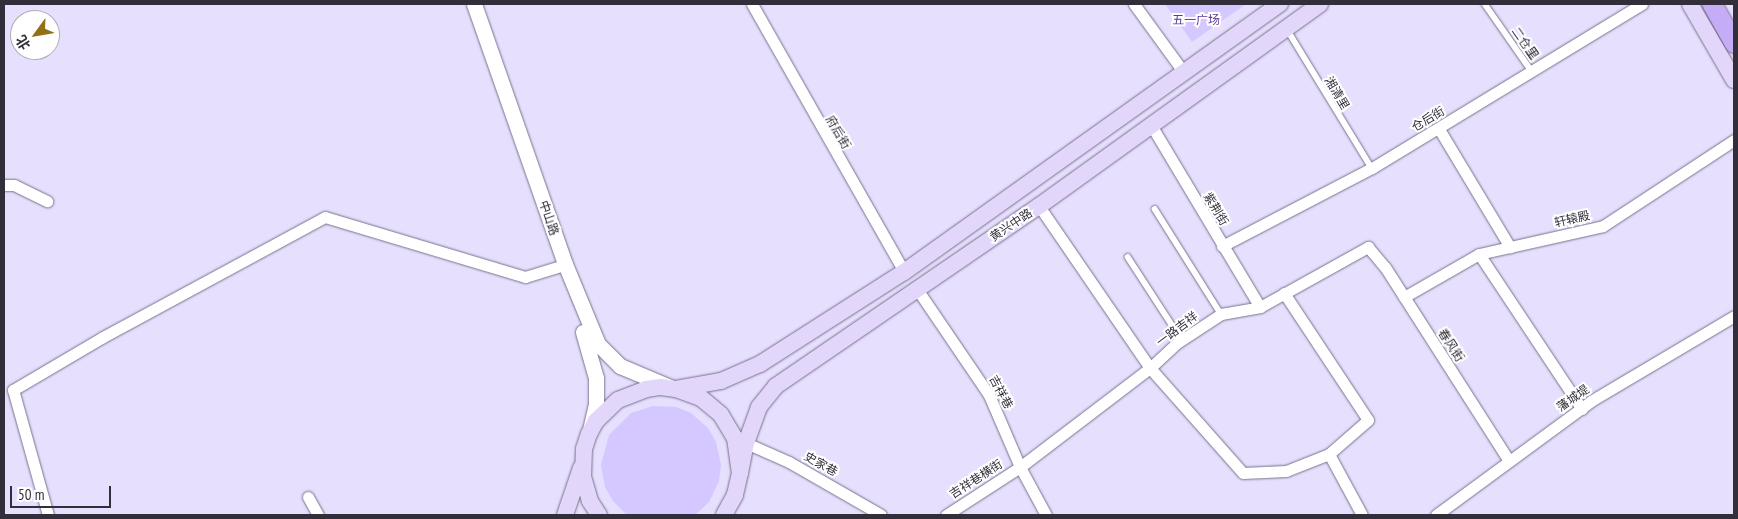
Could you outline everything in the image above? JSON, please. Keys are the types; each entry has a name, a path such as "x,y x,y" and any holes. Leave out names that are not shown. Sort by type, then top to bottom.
{"main road":[{"name":"黄兴中路","path":"676,389 721,381 753,368 904,272 1280,4"},
{"name":"黄兴中路","path":"724,515 735,495 746,443 758,407 767,394 1039,206 1320,4"},
{"path":"1690,4 1734,80"},
{"path":"1712,4 1734,43"},
{"path":"565,515 582,464 589,434 606,410 625,397 646,389 676,389 701,398 721,415 735,438 740,473"},
{"path":"582,464 586,489 599,515"}],"street":[{"name":"中山路","path":"465,4 487,61 557,267 593,361 597,392 589,434"},
{"name":"中山路","path":"474,4 495,58 565,264 598,344 620,366 676,389"},
{"name":"府后街","path":"752,4 904,272"},
{"path":"1134,4 1182,70 1187,69"},
{"name":"仓后街","path":"1222,246 1372,168 1642,4"},
{"name":"紫荆街","path":"1151,125 1260,307"},
{"path":"1439,129 1510,247"},
{"name":"轩辕殿","path":"1404,297 1480,254 1603,226 1734,140"},
{"path":"4,185 14,185 47,201"},
{"path":"1039,206 1150,368 1188,414 1243,472 1286,471 1329,454 1368,420 1284,293"},
{"path":"48,515 13,390 103,337 325,217 525,277 557,267"},
{"name":"一路吉祥","path":"1020,467 1150,368 1182,340 1221,314 1260,307 1368,247"},
{"name":"春风街","path":"1368,247 1404,297 1509,461"},
{"path":"1480,254 1582,409"},
{"name":"吉祥巷","path":"916,290 989,395 1020,467 1046,515"},
{"name":"藩城堤","path":"1436,515 1582,409 1734,316"},
{"name":"史家巷","path":"746,443 789,462 880,515"},
{"path":"1329,454 1362,515"},
{"name":"吉祥巷横街","path":"946,515 1020,467"},
{"path":"308,497 318,515"}],"lane":[{"name":"二仓里","path":"1485,4 1531,70"},
{"name":"湘清里","path":"1286,28 1372,168"},
{"path":"1155,209 1221,314"},
{"path":"1128,257 1182,340"}],"green space":[{"name":"五一广场","path":"1165,4 1246,4 1192,42"},
{"path":"653,406 676,407 691,413 708,428 716,442 721,465 719,481 709,502 695,515 627,515 613,501 605,487 601,465 609,435 631,413"}]}
